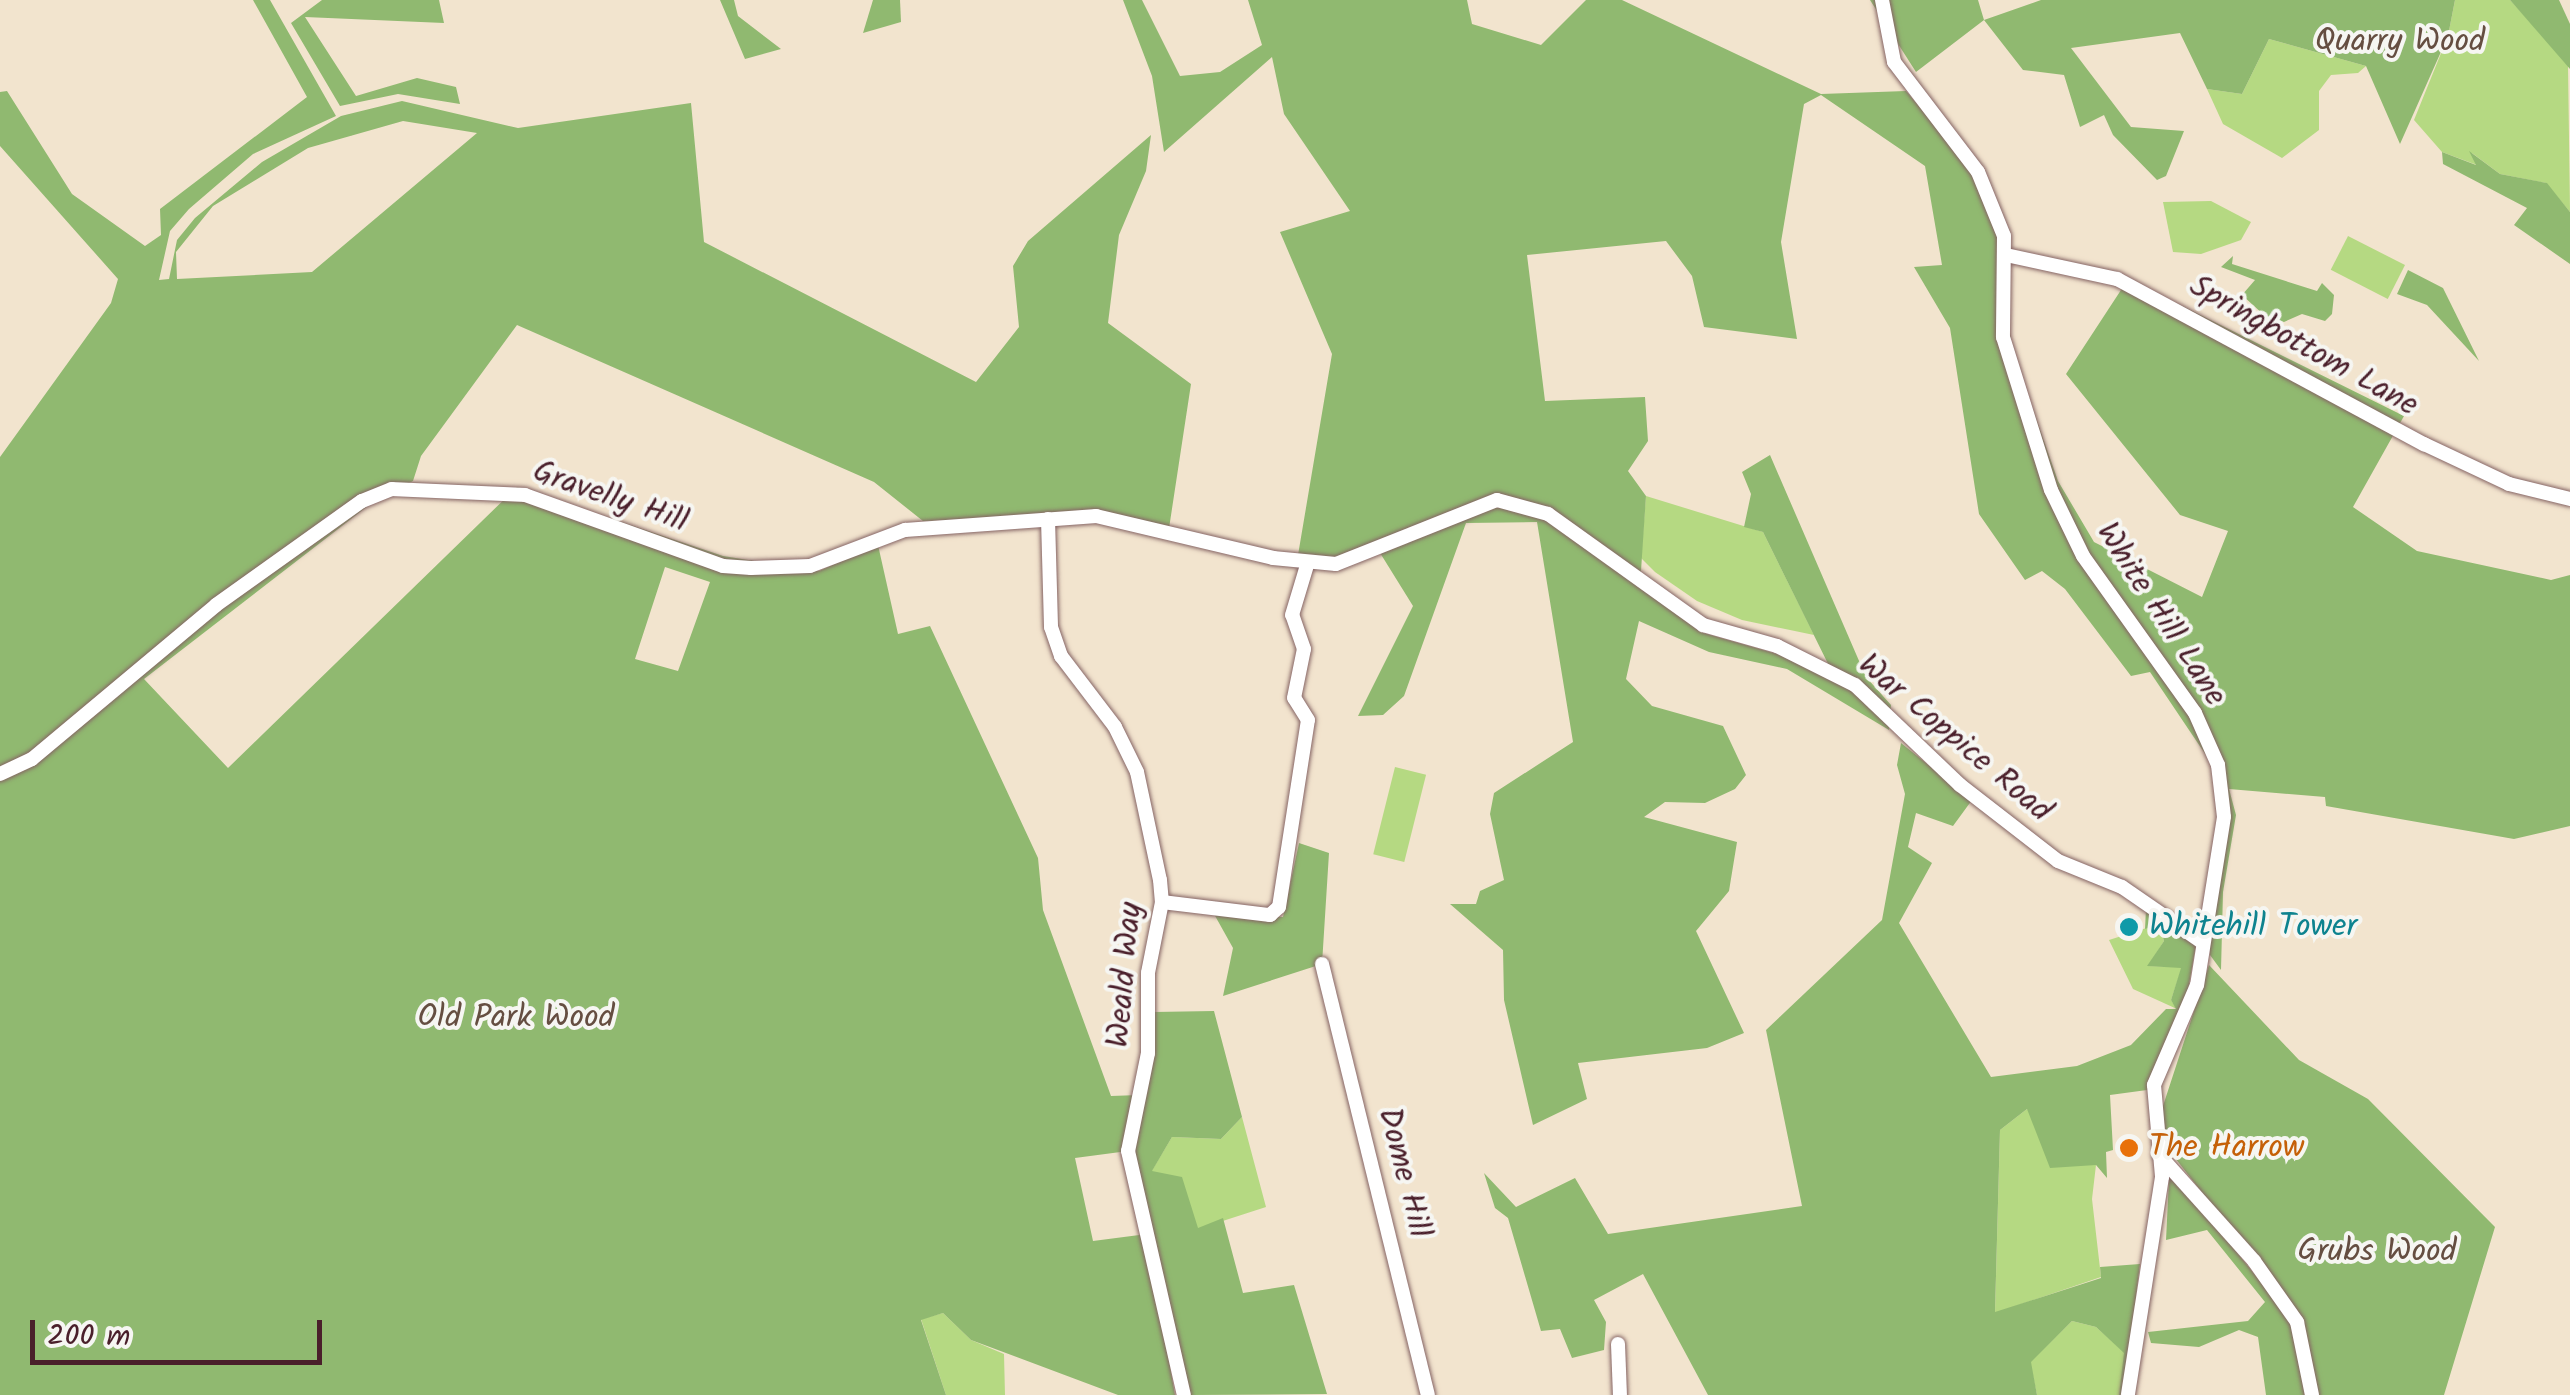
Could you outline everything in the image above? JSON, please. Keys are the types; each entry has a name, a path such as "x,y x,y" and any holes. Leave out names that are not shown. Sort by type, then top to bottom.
{"street":[{"name":"White Hill Lane","path":"1882,0 1894,62 1978,172 2006,255 2003,337 2051,490 2083,556 2195,713 2218,765 2224,817 2196,985 2154,1085 2160,1196 2128,1395"},
{"name":"Springbottom Lane","path":"2006,255 2117,279 2424,444 2509,484 2570,499"},
{"name":"Gravelly Hill","path":"0,774 32,759 216,605 362,501 392,489 524,495 724,566 750,568 810,566 905,530 1048,519"},
{"name":"War Coppice Road","path":"1048,519 1096,516 1308,562 1336,564 1497,500 1548,514 1703,625 1777,646 1854,685 1960,785 2058,860 2122,886 2202,942"},
{"name":"Weald Way","path":"1048,519 1051,627 1062,656 1115,728 1136,772 1162,902 1152,949 1148,1053 1128,1151 1184,1395"},
{"path":"1162,902 1270,915 1279,907 1308,720 1294,698 1304,649 1292,615 1308,562"},
{"name":"Dome Hill","path":"1322,964 1428,1395"},
{"path":"2159,1155 2254,1260 2297,1322 2312,1395"},
{"path":"1618,1344 1620,1395"}],"green space":[{"name":"Old Park Wood","path":"253,0 270,0 336,116 253,154 189,209 170,231 159,280 169,279 177,240 195,218 262,162 341,116 402,101 518,128 691,103 704,242 976,382 1019,327 1013,266 1028,241 1151,135 1146,171 1119,235 1108,323 1191,384 1168,535 1096,516 923,521 874,482 517,325 421,456 413,481 373,502 144,679 228,768 517,487 723,556 819,571 878,545 898,634 930,626 1038,858 1043,910 1111,1096 1139,1095 1128,1151 1075,1158 1093,1241 1147,1234 1175,1395 1118,1395 971,1340 943,1313 921,1320 946,1395 0,1395 0,457 111,303 118,279 0,146 0,92 7,91 72,194 145,246 161,235 160,209 307,97","holes":["403,121 477,133 312,272 177,279 176,252 213,206 308,148","665,567 710,582 678,671 635,659"]},
{"path":"322,0 439,0 444,23 305,17 356,96 417,78 456,87 460,104 398,94 340,106 291,23"},
{"path":"720,0 734,0 738,16 781,49 745,59"},
{"path":"873,0 900,0 901,22 863,33"},
{"path":"1123,0 1142,0 1180,76 1220,72 1262,45 1248,0 1467,0 1472,24 1541,45 1586,0 1622,0 1821,94 1906,91 1968,164 1998,235 2012,349 2058,481 2094,542 2202,597 2228,531 2180,515 2066,374 2121,290 2114,272 2404,416 2353,507 2417,551 2551,580 2570,575 2570,826 2514,839 2326,806 2325,797 2229,789 2236,815 2223,892 2221,970 2210,955 2210,936 2228,788 2150,672 2131,676 2065,589 2042,571 2025,580 1979,514 1950,328 1914,267 1942,265 1925,166 1821,95 1804,104 1781,242 1797,339 1704,327 1692,276 1666,241 1527,255 1545,401 1645,397 1648,441 1628,471 1646,496 1640,586 1700,632 1777,654 1837,682 1763,532 1744,527 1751,494 1742,472 1770,455 1866,677 1891,705 1889,730 1787,669 1709,652 1639,621 1626,679 1652,706 1723,726 1746,775 1735,789 1705,803 1665,802 1644,817 1737,842 1729,891 1696,931 1744,1033 1707,1048 1578,1063 1587,1099 1533,1125 1504,1000 1503,950 1450,904 1476,904 1480,891 1504,880 1490,814 1494,793 1573,742 1537,522 1466,523 1404,696 1383,715 1358,716 1413,606 1377,548 1336,564 1297,561 1332,354 1280,232 1350,211 1284,114 1272,57 1164,152 1152,76"},
{"path":"1870,0 1978,0 1984,20 1916,72"},
{"name":"Quarry Wood","path":"2041,0 2455,0 2448,36 2400,144 2366,66 2269,39 2242,94 2207,89 2180,33 2071,48 2131,127 2184,131 2166,176 2157,180 2113,135 2104,115 2080,127 2064,75 2023,70 1984,20"},
{"path":"2455,0 2510,0 2568,63 2570,212 2546,183 2500,174 2472,153 2477,165 2442,152 2414,120 2448,36"},
{"path":"2510,0 2559,0 2570,24 2570,69"},
{"path":"2269,39 2366,66 2358,73 2331,75 2319,91 2319,130 2282,158 2223,124 2207,89 2242,94"},
{"path":"2469,151 2500,174 2547,183 2570,212 2570,264 2514,225 2527,208 2443,164 2442,152 2476,165"},
{"path":"2211,201 2251,222 2241,240 2201,254 2173,252 2163,202"},
{"path":"2348,236 2405,265 2388,299 2331,270"},
{"path":"2233,256 2232,264 2317,291 2322,283 2334,295 2332,314 2325,321 2302,314 2284,322 2265,316 2242,295 2255,280 2221,267"},
{"path":"2408,270 2443,288 2479,361 2427,305 2397,294"},
{"path":"1646,496 1763,532 1814,635 1742,620 1697,601 1655,572 1641,558"},
{"path":"1901,743 1972,800 1953,826 1916,813 1908,847 1932,863 1899,923 1991,1077 2077,1066 2131,1045 2166,1009 2176,1009 2171,1000 2181,968 2147,966 2164,941 2159,924 2145,929 2146,909 2196,945 2188,990 2147,1090 2110,1095 2113,1150 2106,1152 2107,1178 2096,1165 2050,1168 2027,1109 2000,1130 1995,1312 2101,1278 2100,1267 2140,1264 2124,1395 2119,1395 2124,1353 2096,1327 2072,1321 2031,1362 2037,1395 1708,1395 1643,1274 1594,1300 1606,1322 1604,1350 1572,1358 1560,1329 1541,1331 1508,1218 1495,1208 1484,1173 1516,1207 1575,1178 1608,1234 1802,1206 1766,1030 1882,920 1905,794 1897,765"},
{"path":"1395,767 1426,775 1404,862 1373,854"},
{"path":"1299,843 1329,853 1322,964 1223,996 1233,948 1214,914 1283,917"},
{"path":"2159,924 2164,941 2148,966 2182,967 2171,1000 2177,1009 2133,989 2109,940"},
{"name":"Grubs Wood","path":"2209,965 2299,1060 2368,1099 2495,1227 2444,1395 2316,1395 2302,1320 2168,1149 2162,1109"},
{"path":"1214,1011 1242,1117 1221,1139 1172,1137 1152,1171 1182,1177 1198,1228 1223,1218 1243,1293 1294,1285 1327,1394 1190,1395 1134,1150 1154,1012"},
{"path":"2027,1109 2096,1165 2092,1199 2101,1277 1995,1313 2000,1130"},
{"path":"1242,1117 1266,1207 1198,1229 1151,1172 1172,1137 1221,1139"},
{"path":"2177,1178 2292,1321 2305,1395 2266,1395 2258,1337 2239,1330 2199,1347 2151,1343 2148,1332 2248,1321 2265,1302 2207,1230 2166,1240 2169,1179"},
{"path":"943,1313 971,1340 1004,1354 1005,1395 946,1395 921,1319"},
{"path":"2072,1321 2096,1327 2125,1353 2119,1395 2037,1395 2030,1362"}],"place":[{"name":"Whitehill Tower","path":"2129,927"},
{"name":"The Harrow","path":"2129,1148"}]}
